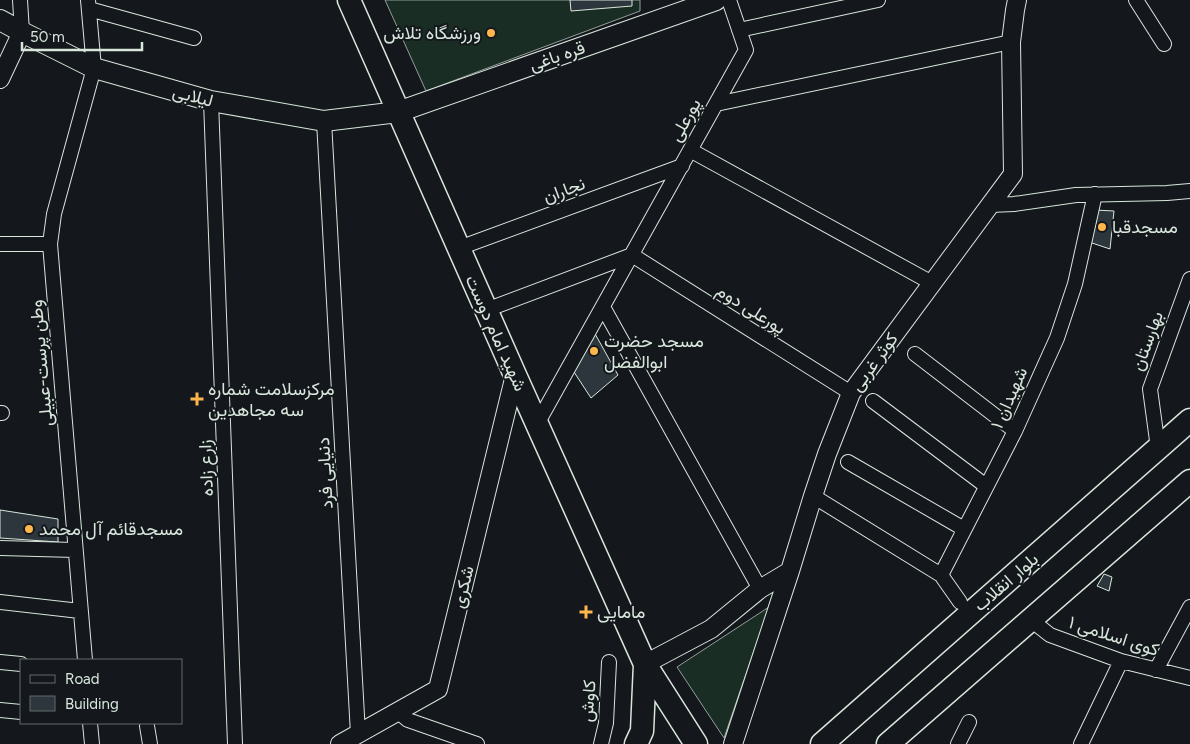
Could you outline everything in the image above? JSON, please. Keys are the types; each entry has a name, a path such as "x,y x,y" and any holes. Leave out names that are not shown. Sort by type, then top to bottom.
{"main road":[{"name":"شهید امام دوست","path":"349,0 645,664 696,744"},
{"name":"قره باغی","path":"398,112 716,0"},
{"name":"لیلابی","path":"0,20 94,68 210,101 324,121 398,112"},
{"name":"بلوار انقلاب","path":"822,744 1190,420"},
{"path":"888,744 1190,480"},
{"path":"636,744 642,731 645,664"}],"street":[{"path":"0,79 22,32 20,0"},
{"name":"پورعلی","path":"537,424 746,50 729,0"},
{"path":"739,30 878,0"},
{"name":"کوثر غربی","path":"734,744 827,454 851,393 1013,174 1011,42 1017,0"},
{"path":"1136,0 1164,44"},
{"path":"94,68 88,4 194,38"},
{"path":"716,104 1011,42"},
{"name":"وطن پرست-عبیلی","path":"84,659 50,244 54,214 94,68"},
{"name":"زارع زاده","path":"210,101 236,744"},
{"name":"دنیایی فرد","path":"324,121 358,734"},
{"path":"690,150 932,284"},
{"name":"نجاران","path":"459,248 682,166"},
{"path":"990,205 1014,204 1076,195 1190,191"},
{"name":"شهیدان ۱","path":"941,574 1015,431 1056,338 1075,284 1095,194"},
{"path":"0,244 50,244"},
{"path":"486,310 632,256"},
{"name":"پورعلی دوم","path":"632,256 851,393"},
{"name":"بهارستان","path":"1158,448 1150,389 1190,279"},
{"path":"603,307 760,589"},
{"path":"915,354 1015,431"},
{"name":"شکری","path":"340,744 438,689 515,375"},
{"path":"873,401 986,486"},
{"path":"848,462 964,529"},
{"path":"813,496 941,574 960,602"},
{"path":"0,548 75,550"},
{"path":"645,664 711,629 760,589 790,571"},
{"path":"0,602 80,611"},
{"path":"1156,670 1190,607"},
{"name":"کوی اسلامی ۱","path":"1031,620 1050,635 1121,661 1190,678"},
{"path":"1081,744 1121,661"},
{"path":"0,662 20,664"},
{"name":"کاوش","path":"601,744 606,723 609,662"},
{"path":"0,710 20,712"},
{"path":"398,711 408,720 477,744"},
{"path":"958,744 969,722"},
{"path":"90,724 92,744"},
{"path":"147,726 150,744"}],"green space":[{"name":"ورزشگاه تلاش","path":"385,0 640,0 640,11 426,91"},
{"path":"769,607 724,738 677,667"}],"building":[{"path":"570,0 632,0 632,6 571,11"},
{"name":"مسجدقبا","path":"1095,210 1114,211 1110,249 1089,242"},
{"name":"مسجد حضرت ابوالفضل","path":"594,332 618,375 591,398 572,369"},
{"name":"مسجدقائم آل محمد","path":"0,510 58,519 58,542 0,538"},
{"path":"1104,574 1112,577 1109,591 1097,586"}],"place":[{"name":"ورزشگاه تلاش","path":"491,33"},
{"name":"مسجدقبا","path":"1102,227"},
{"name":"مسجد حضرت ابوالفضل","path":"594,351"},
{"name":"مرکزسلامت شماره سه مجاهدین","path":"197,399"},
{"name":"مسجدقائم آل محمد","path":"29,529"},
{"name":"مامایی","path":"586,612"}]}
